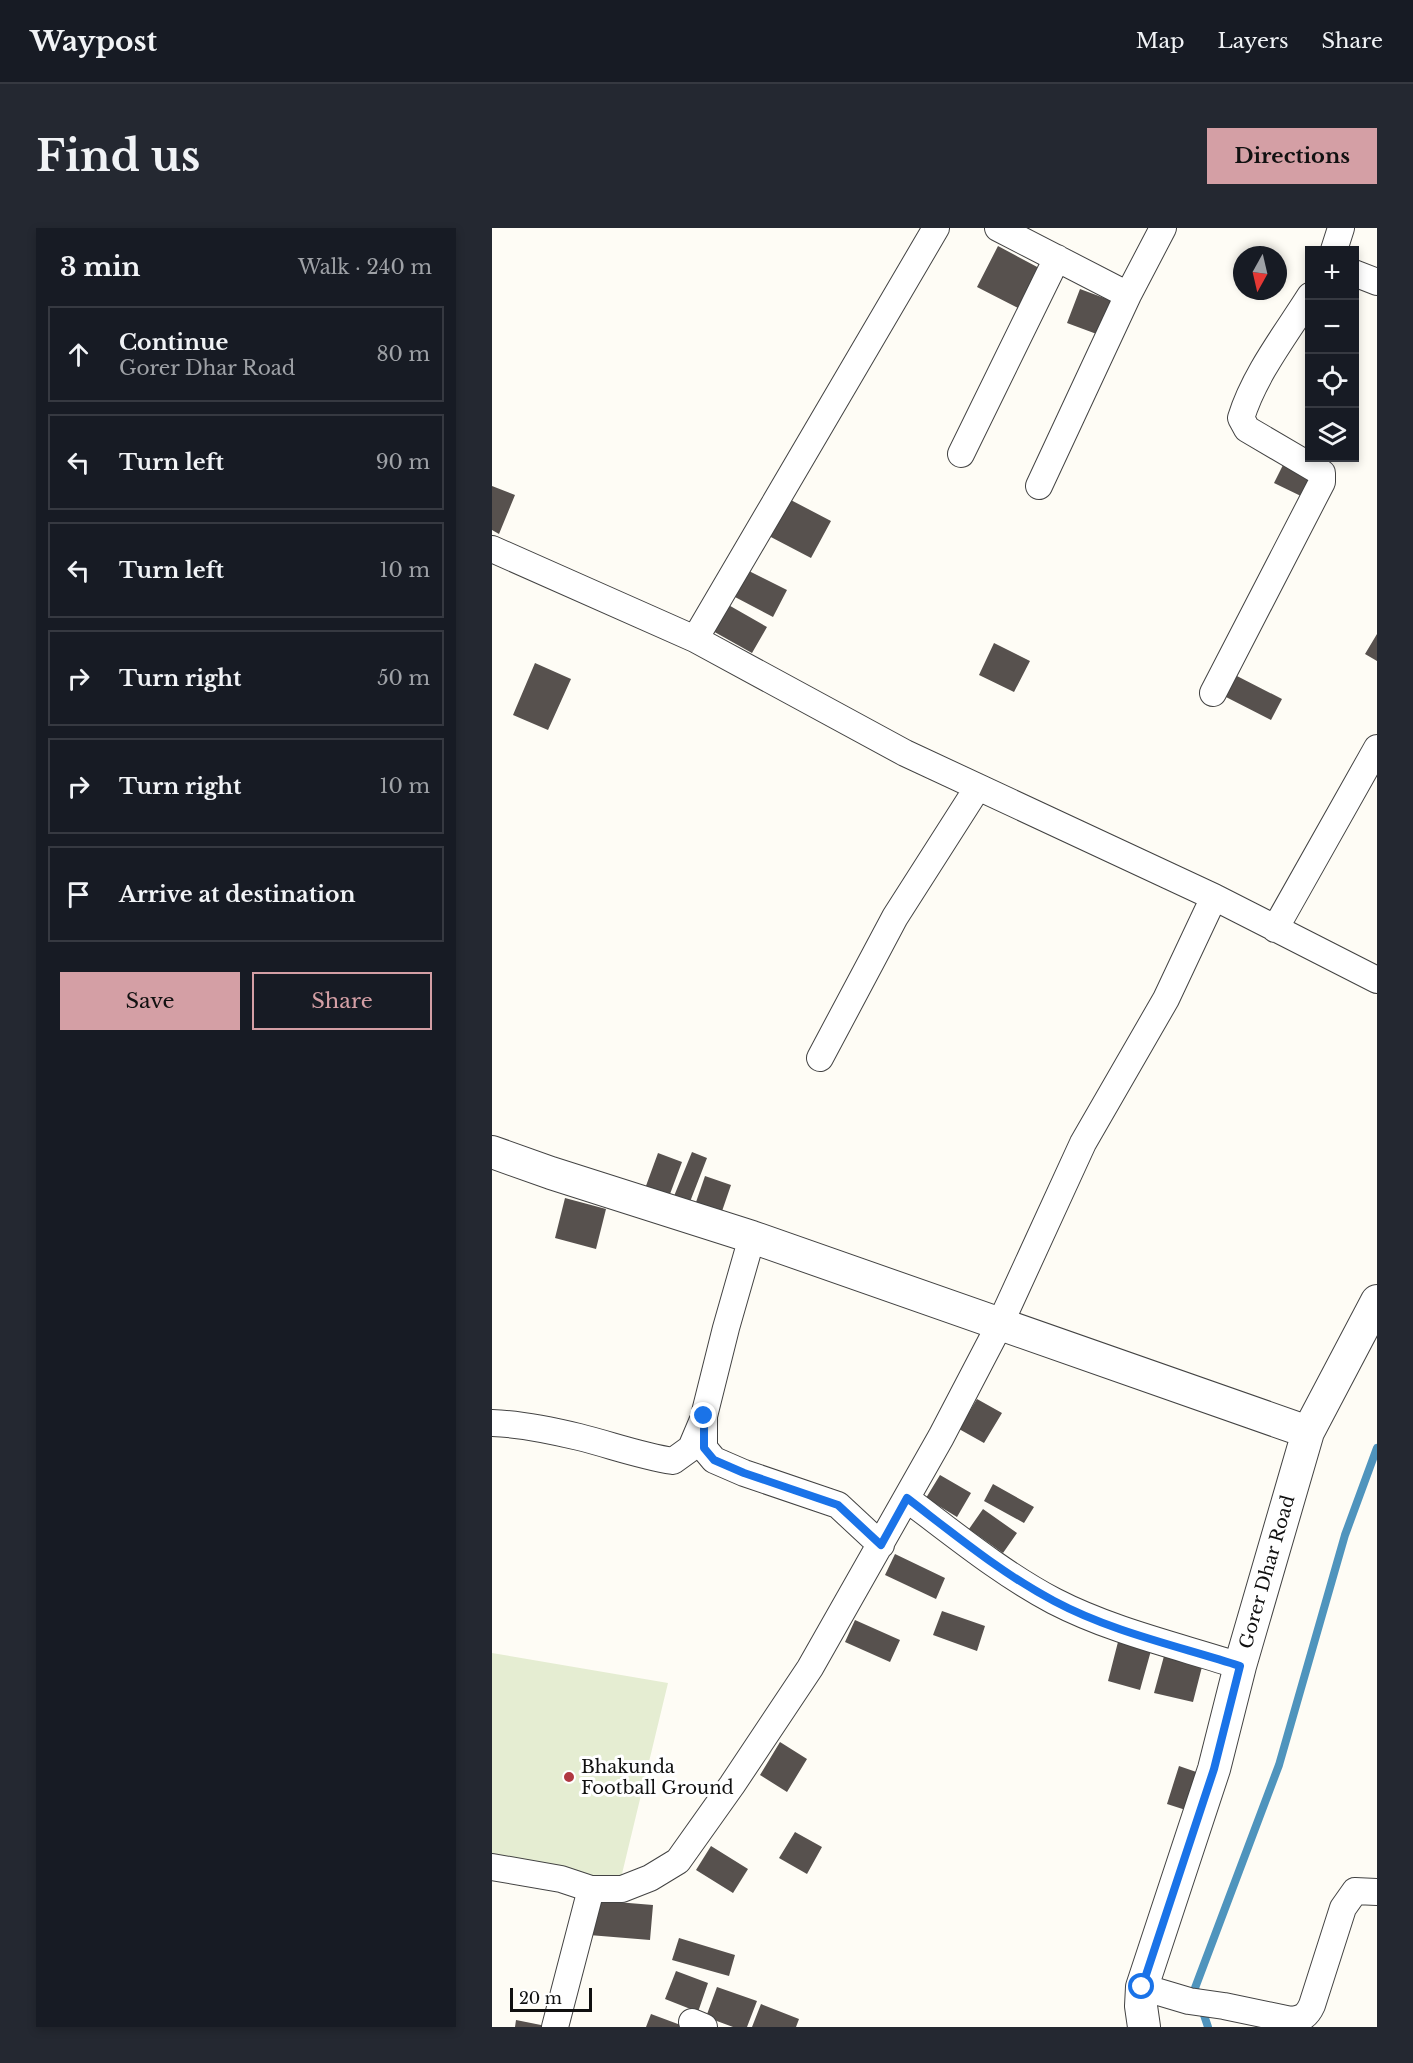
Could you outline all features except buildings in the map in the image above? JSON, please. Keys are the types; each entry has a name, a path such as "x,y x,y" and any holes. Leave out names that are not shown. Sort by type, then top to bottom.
{"street":[{"path":"695,639 936,228"},
{"path":"998,228 1128,295"},
{"path":"1039,486 1128,295 1163,228"},
{"path":"1335,246 1341,228"},
{"path":"961,454 1057,258"},
{"path":"1359,275 1377,282"},
{"path":"1213,693 1322,482 1322,473 1247,429 1241,418 1255,384 1308,300"},
{"path":"492,549 695,639 905,753 1214,897 1377,980"},
{"path":"1275,928 1377,748"},
{"path":"820,1058 895,917 978,787"},
{"path":"492,1866 561,1879 591,1889 622,1889 650,1878 678,1861 810,1668 881,1545 1000,1324 1083,1143 1166,999 1214,897"},
{"path":"492,1152 752,1237 1308,1432"},
{"path":"492,1423 535,1427 653,1458 673,1461 691,1448 704,1416 752,1237"},
{"name":"Gorer Dhar Road","path":"1144,2027 1141,2006 1142,1987 1214,1769 1240,1666 1308,1432 1377,1301"},
{"path":"704,1416 704,1448 714,1460 744,1473 838,1505 881,1545"},
{"path":"907,1498 1004,1570 1054,1601 1102,1623 1240,1666"},
{"path":"555,2027 591,1889"},
{"path":"1142,1987 1189,2001 1291,2020 1302,2019 1307,2015 1343,1908 1350,1896 1355,1891 1377,1892"}],"green space":[{"name":"Bhakunda Football Ground","path":"492,1653 668,1683 621,1878 563,1872 492,1871"}],"waterway":[{"path":"1208,2027 1195,1988 1279,1765 1345,1535 1377,1448"}],"place":[{"name":"Bhakunda Football Ground","path":"569,1777"}],"route":[{"path":"704,1416 704,1448 714,1460 744,1473 838,1505 881,1545 907,1498 1004,1570 1054,1601 1102,1623 1240,1666 1214,1769 1142,1987"}]}
